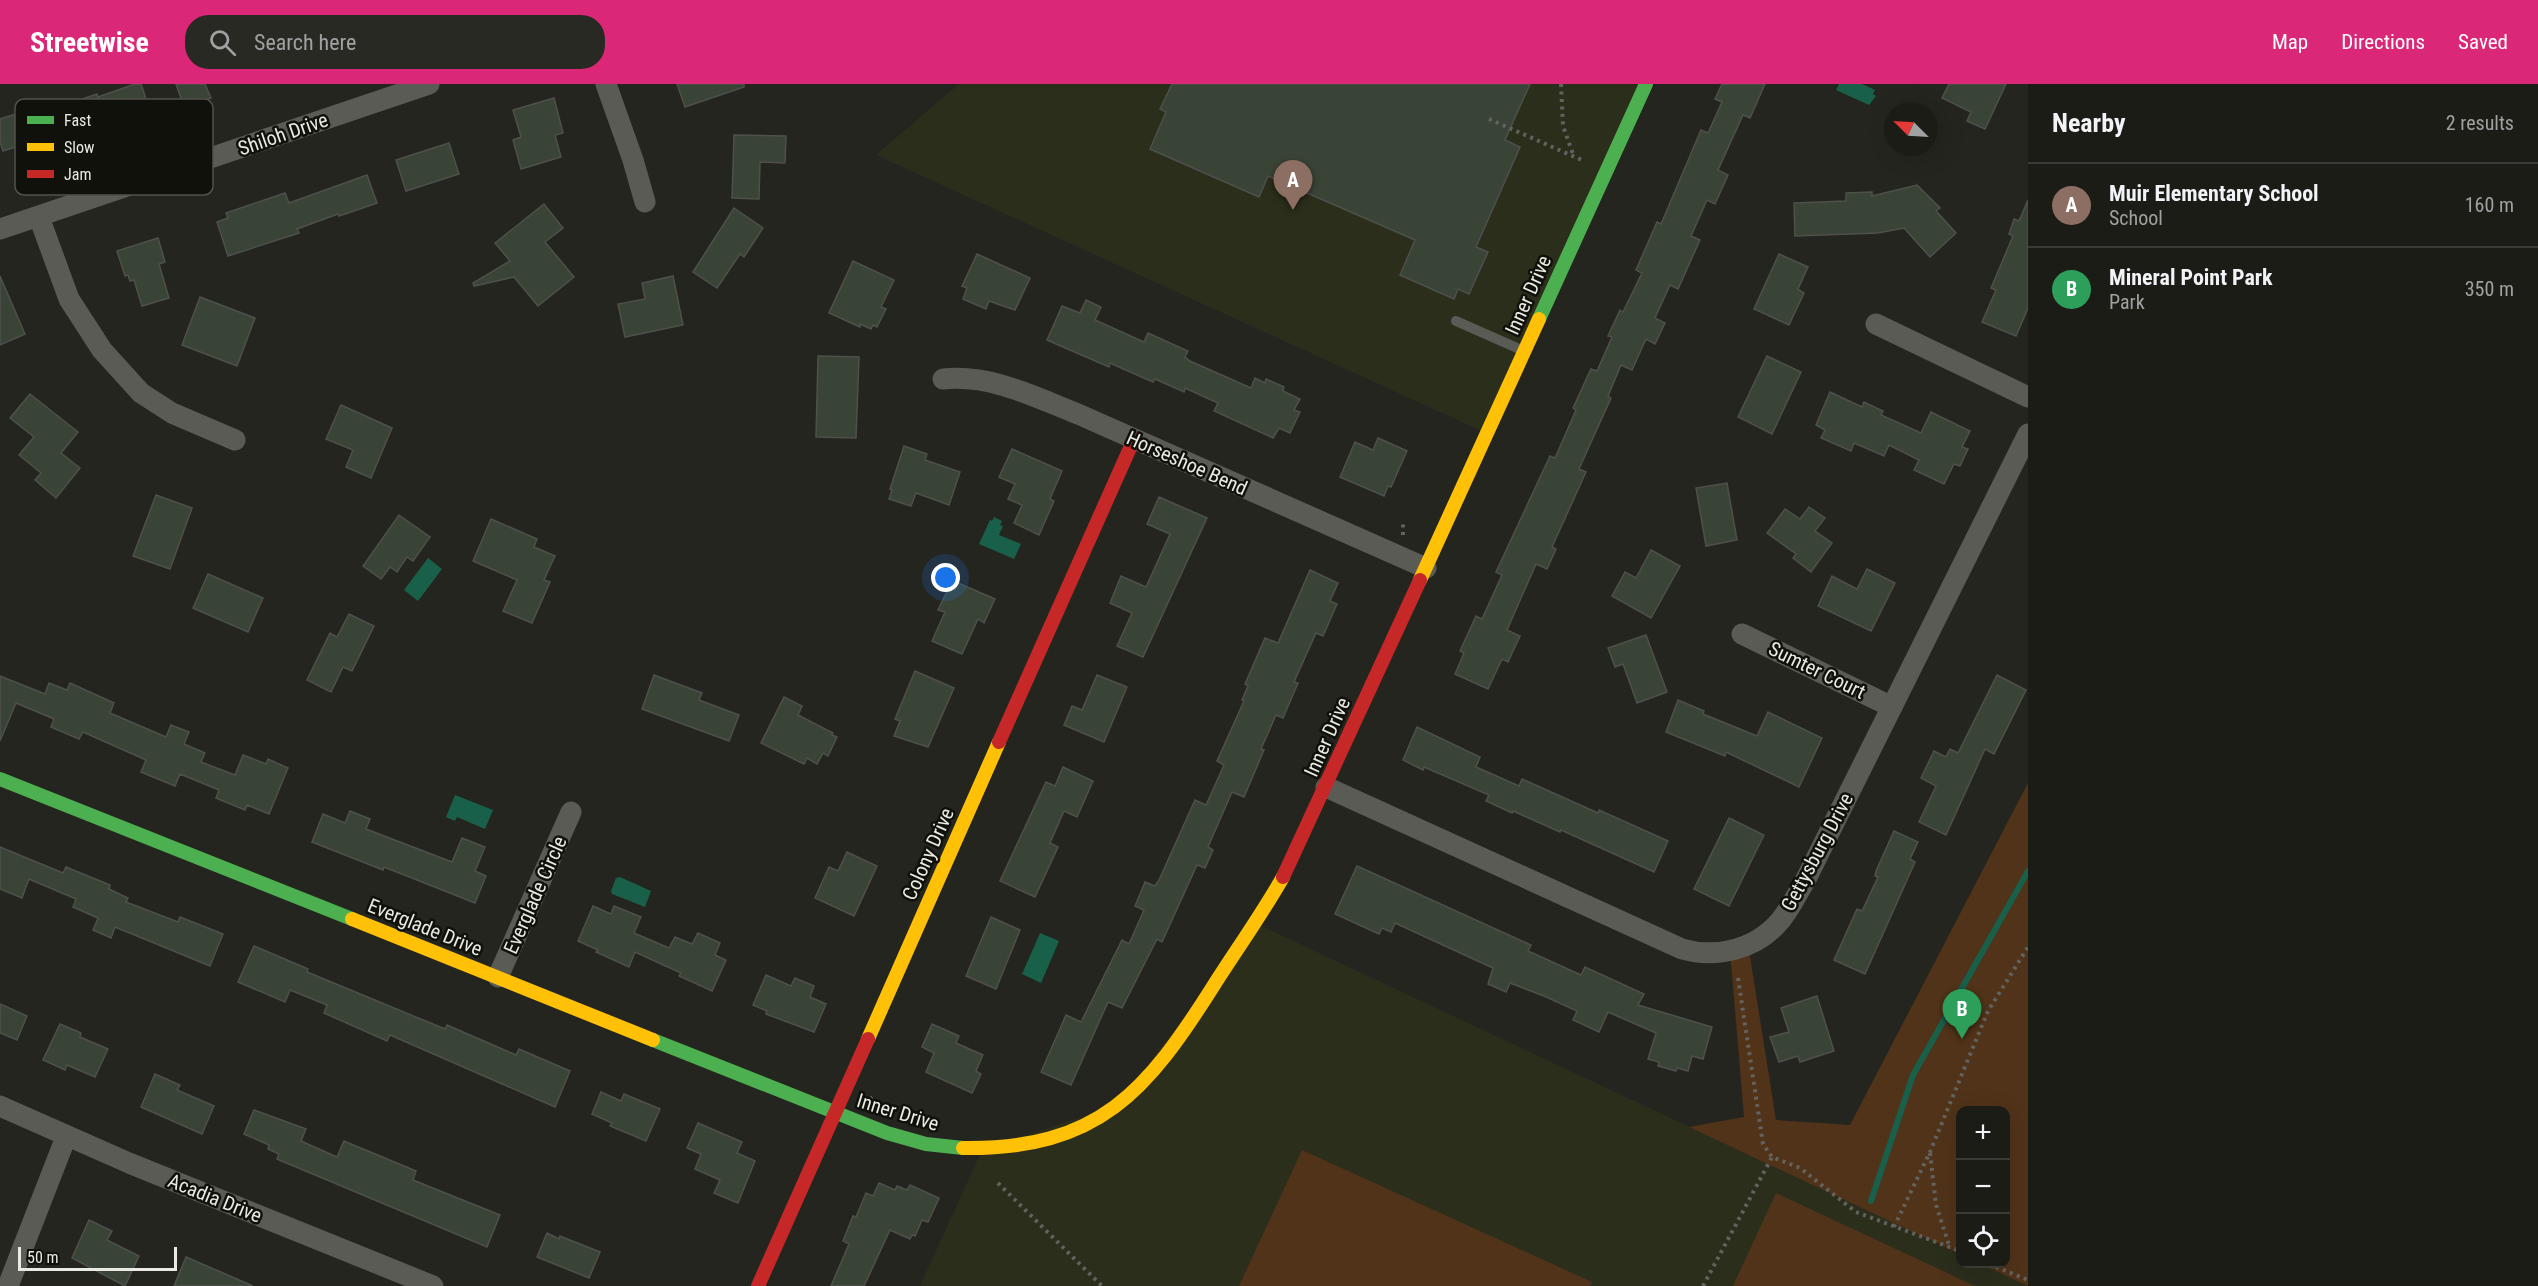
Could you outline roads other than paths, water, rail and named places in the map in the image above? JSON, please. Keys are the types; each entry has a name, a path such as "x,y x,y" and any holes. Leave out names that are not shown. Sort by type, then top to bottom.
{"street":[{"name":"Shiloh Drive","path":"213,158 429,84"},
{"path":"606,84 645,202"},
{"name":"Inner Drive","path":"835,1113 887,1133 931,1145 982,1150 1015,1147 1056,1137 1089,1123 1118,1105 1141,1086 1162,1062 1277,887 1326,787 1646,84"},
{"name":"Shiloh Drive","path":"0,229 104,195"},
{"path":"39,217 69,300 102,350 141,393 172,413 235,440"},
{"path":"1876,324 2028,397"},
{"name":"Horseshoe Bend","path":"943,379 990,382 1019,391 1426,568"},
{"name":"Gettysburg Drive","path":"1326,787 1682,949 1708,953 1730,951 1764,936 1780,921 1789,908 2028,434"},
{"name":"Colony Drive","path":"758,1286 1134,440"},
{"name":"Sumter Court","path":"1742,634 1892,707"},
{"name":"Everglade Drive","path":"0,779 835,1113"},
{"name":"Everglade Circle","path":"498,977 571,812"},
{"name":"Acadia Drive","path":"0,1106 66,1137 433,1286"},
{"path":"8,1286 66,1137"}],"lane":[{"path":"1456,321 1524,351"}],"waterway":[{"path":"1871,1201 1913,1075 2028,871"}],"place":[{"name":"Muir Elementary School","path":"1293,210"},
{"name":"Mineral Point Park","path":"1962,1039"}]}
